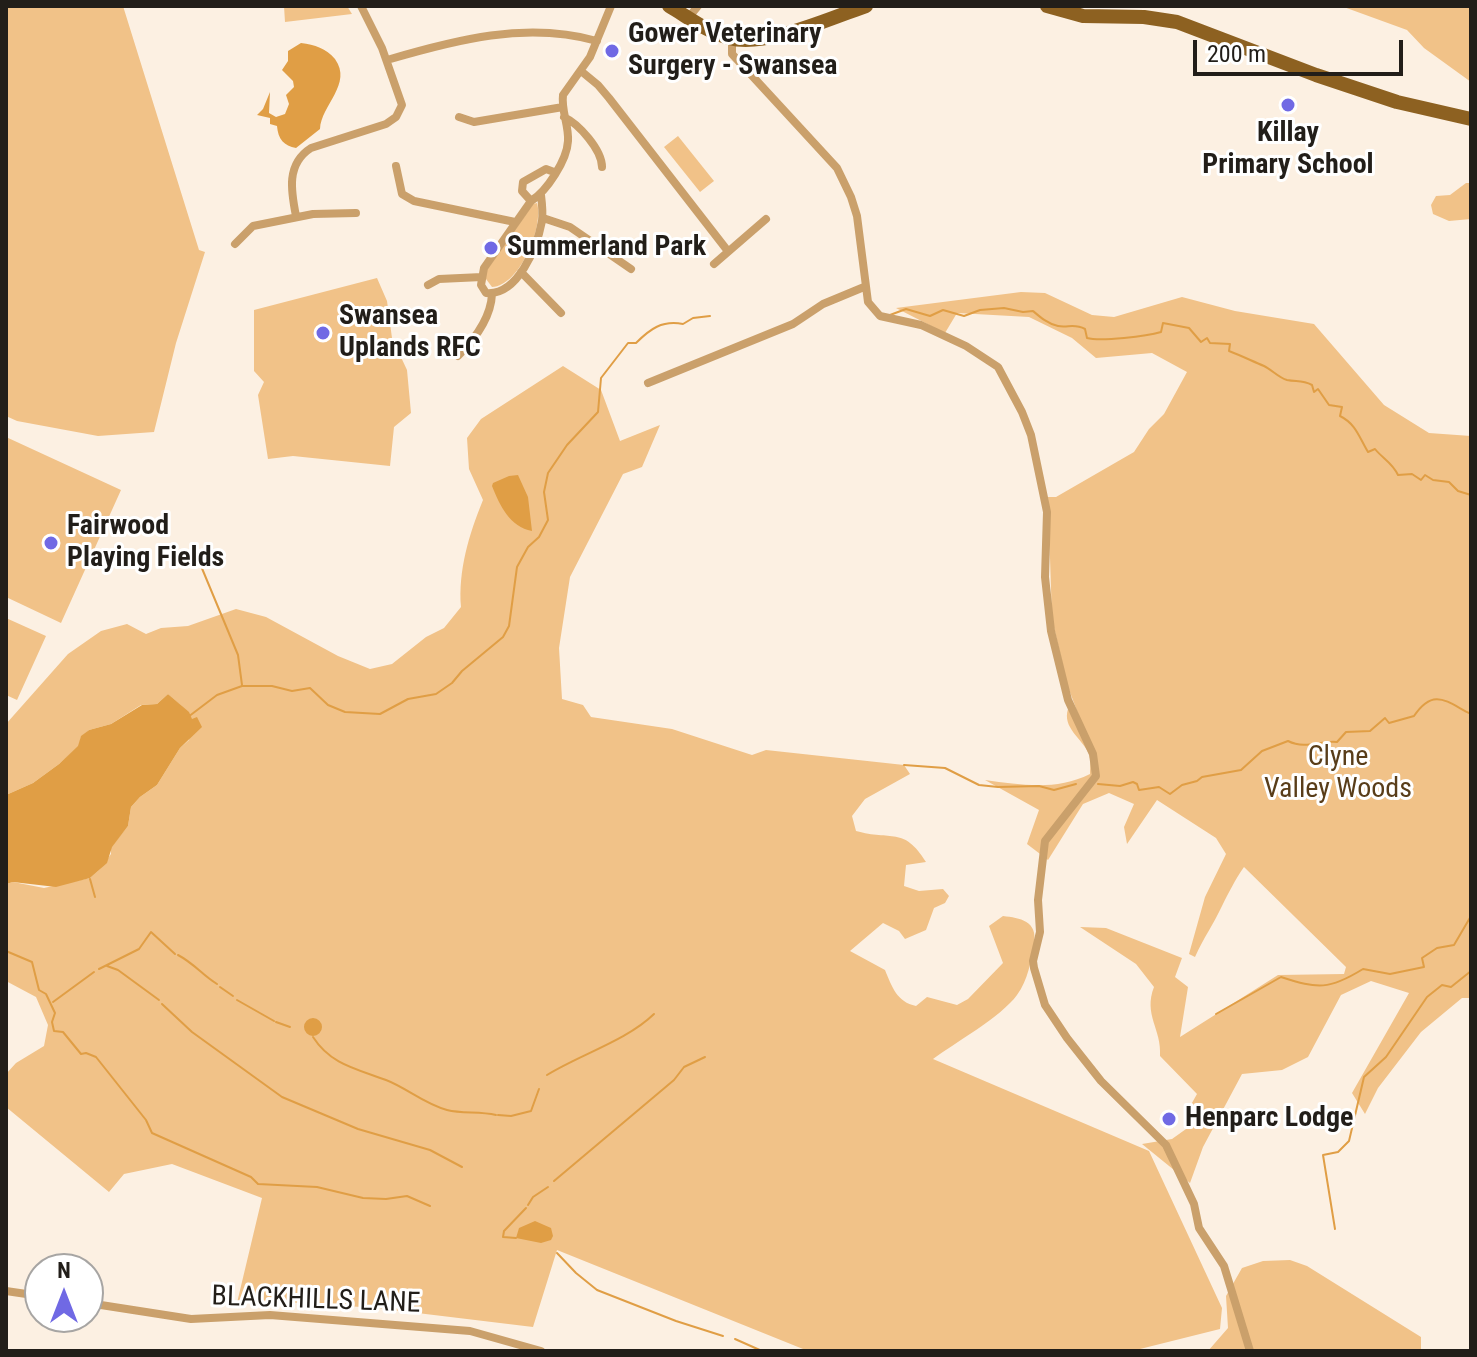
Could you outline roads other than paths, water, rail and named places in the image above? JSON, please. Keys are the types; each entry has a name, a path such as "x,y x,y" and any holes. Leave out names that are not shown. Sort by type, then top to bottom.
{"main road":[{"path":"669,6 694,12 714,33 732,39 759,39 782,34 847,9 866,6"},
{"path":"1047,6 1083,16 1144,17 1177,22 1397,102 1471,119"}],"street":[{"path":"296,216 291,179 302,154 311,148 386,124 396,117 402,105 387,60 368,15 361,6"},
{"path":"541,195 543,218 521,272 509,287 492,294 483,290 482,277 491,257 531,201 541,195 564,155 568,140 563,107 565,90 581,71 611,6"},
{"path":"387,60 442,44 489,35 559,34 597,41"},
{"path":"732,39 732,54 837,168 857,216 868,302 880,316 921,325 966,346 998,367 1022,412 1031,435 1047,512 1045,577 1051,631 1068,700 1093,754 1096,776 1045,841 1038,900 1040,932 1034,968 1045,1005 1067,1038 1101,1081 1166,1145 1194,1204 1199,1228 1224,1266 1250,1351"},
{"path":"581,71 609,98 727,250"},
{"path":"459,117 474,122 563,107"},
{"path":"564,117 571,120 590,142 603,161 602,167"},
{"path":"396,166 402,194 414,201 515,222"},
{"path":"531,201 522,191 523,182 546,169 554,172"},
{"path":"235,244 253,226 296,216 356,213"},
{"path":"543,218 570,227 631,269"},
{"path":"714,264 766,219"},
{"path":"521,272 561,313"},
{"path":"428,285 439,279 482,277"},
{"path":"648,383 793,324 823,304 864,287"},
{"path":"458,356 479,329 492,294"},
{"name":"BLACKHILLS LANE","path":"104,1305 191,1319 270,1315 470,1331 541,1351"}],"waterway":[{"path":"890,315 906,309 930,316 943,310 964,316 980,310 1004,308 1033,311 1054,325 1085,329 1087,338 1094,339 1154,334 1161,332 1163,323 1189,328 1201,342 1207,338 1210,343 1230,344 1229,351 1264,366 1284,379 1312,385 1314,392 1318,389 1329,405 1342,407 1340,416 1354,427 1368,452 1375,449 1398,475 1412,474 1421,480 1425,475 1433,480 1449,482 1458,491 1471,495"},
{"path":"188,717 217,695 242,686 272,686 292,691 310,688 328,705 345,712 380,714 408,699 436,694 452,683 503,637 509,626 517,567 548,520 544,492 548,473 567,445 598,412 601,378 628,343 636,343 651,330 663,325 683,324 693,318 710,316"},
{"path":"201,566 238,655 242,685"},
{"path":"1098,784 1120,786 1133,782 1139,790 1159,787 1170,794 1202,777 1241,770 1262,751 1288,741 1301,745 1337,742 1346,732 1370,731 1385,718 1389,723 1414,716 1428,701 1435,699 1471,714"},
{"path":"904,765 945,768 979,785 1039,786 1054,790 1076,784"},
{"path":"90,879 95,897"},
{"path":"1216,1014 1281,977 1323,985 1341,981 1363,969 1390,974 1424,967 1422,958 1437,948 1454,945 1471,916"},
{"path":"99,969 139,949 151,932 175,954"},
{"path":"6,951 32,962 39,990 46,994 55,1013 52,1022 54,1031 63,1032 81,1054 96,1057 146,1120 152,1133 251,1177 258,1184 317,1187 363,1198 407,1196 430,1206"},
{"path":"178,955 217,984"},
{"path":"107,966 118,970 159,1000"},
{"path":"1335,1229 1323,1155 1338,1152 1349,1141 1364,1077 1386,1057 1427,997 1442,985 1451,987 1471,971"},
{"path":"53,1002 94,972"},
{"path":"220,987 233,996"},
{"path":"237,1000 274,1021"},
{"path":"162,1004 192,1032 282,1097 358,1129 430,1150 462,1167"},
{"path":"547,1075 617,1040 654,1014"},
{"path":"276,1022 290,1027"},
{"path":"313,1037 336,1060 394,1083 439,1107 496,1115"},
{"path":"554,1181 674,1080 684,1067 705,1057"},
{"path":"498,1115 511,1116 531,1111 539,1089"},
{"path":"528,1205 533,1197 548,1187"},
{"path":"516,1238 503,1237 504,1231 526,1208"},
{"path":"557,1253 597,1290 723,1336"},
{"path":"735,1339 762,1351"}],"place":[{"name":"Gower Veterinary Surgery - Swansea","path":"612,51"},
{"name":"Killay Primary School","path":"1288,105"},
{"name":"Summerland Park","path":"491,248"},
{"name":"Swansea Uplands RFC","path":"323,333"},
{"name":"Fairwood Playing Fields","path":"51,543"},
{"name":"Henparc Lodge","path":"1169,1119"}],"park label":[{"name":"Clyne Valley Woods","path":"1338,774"}]}
